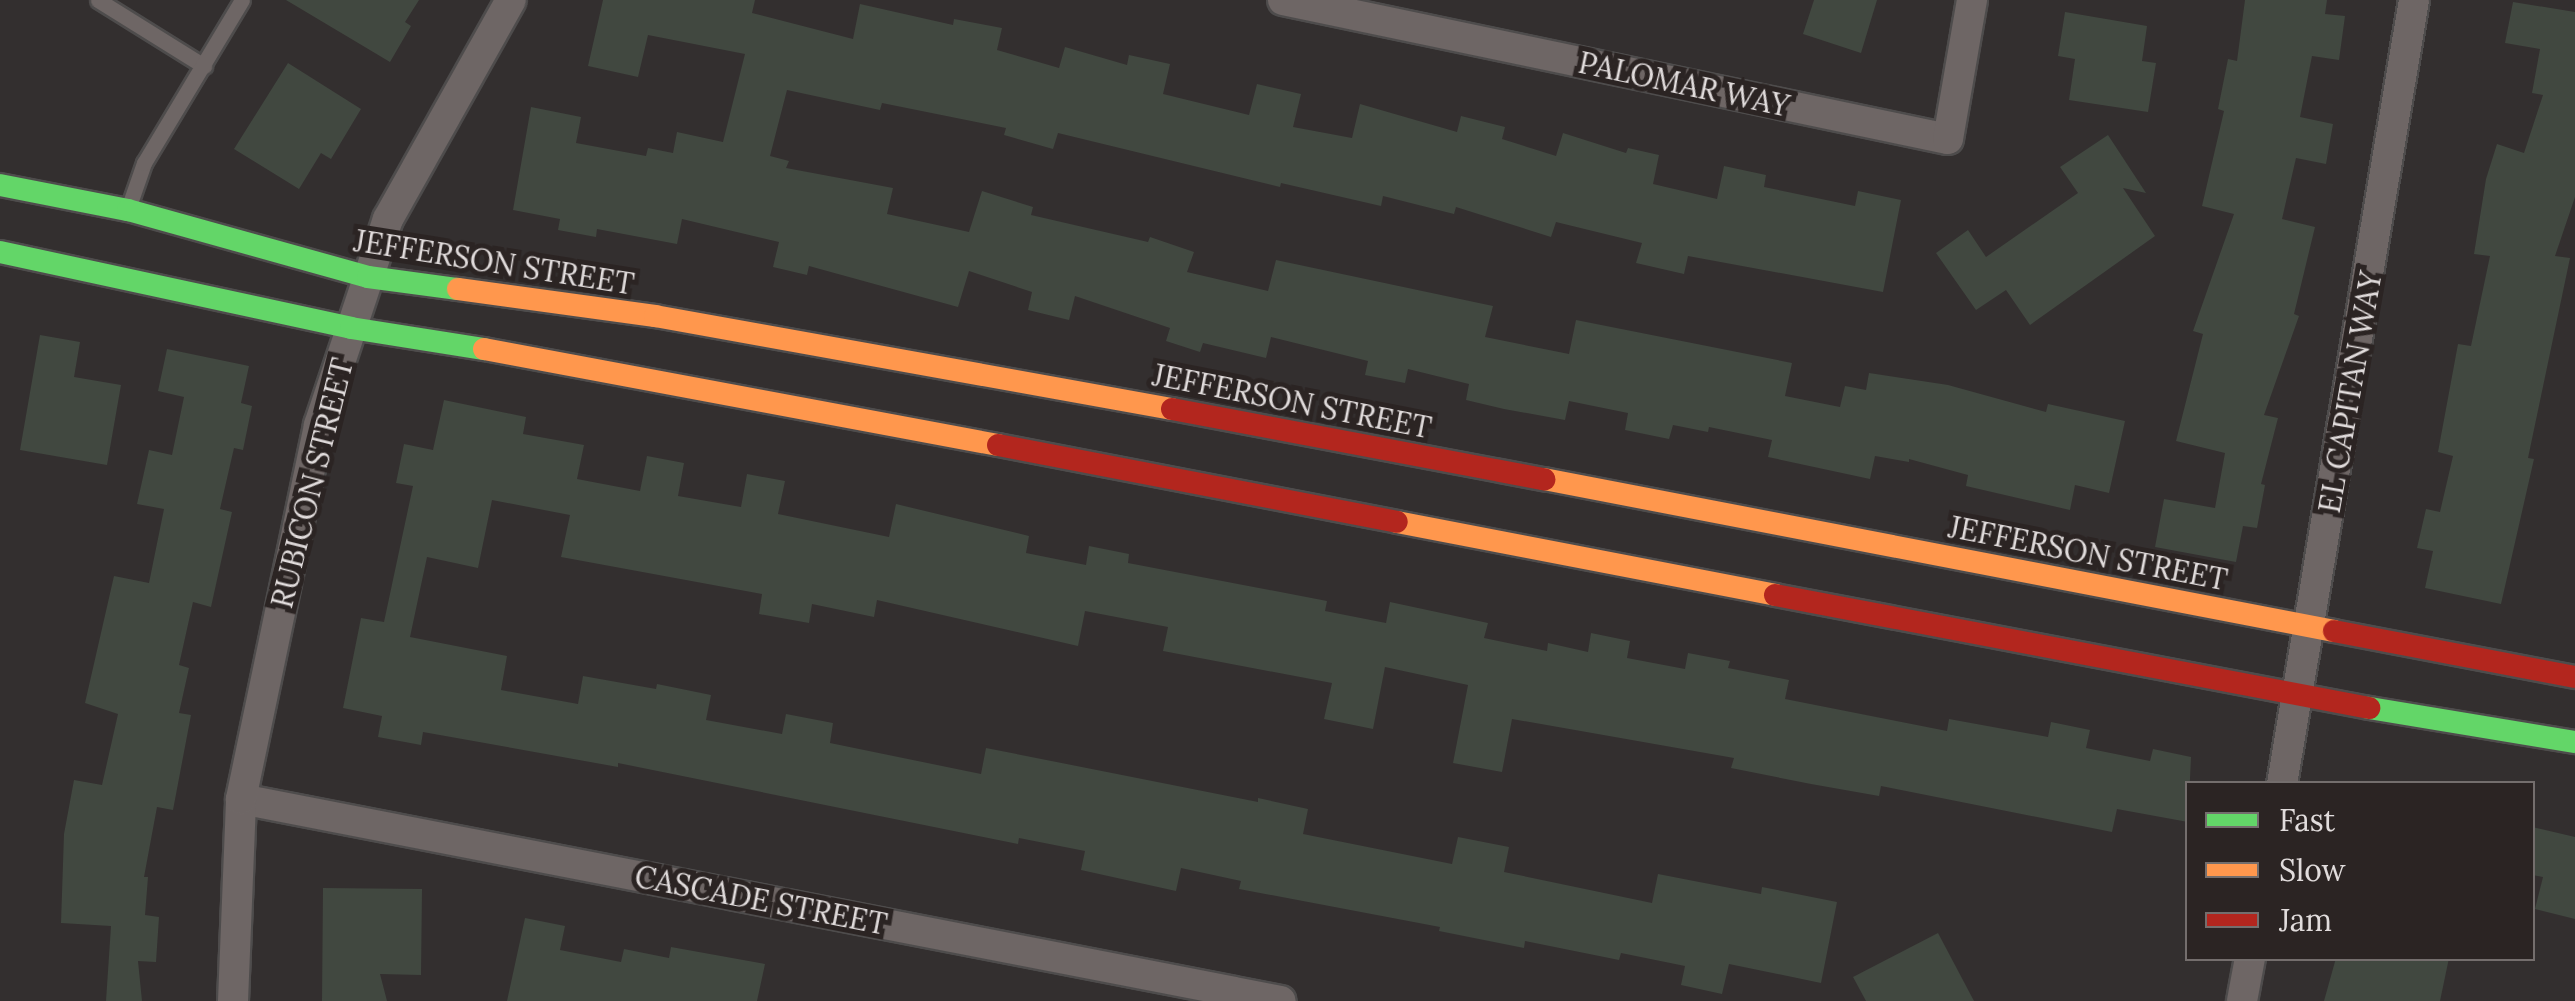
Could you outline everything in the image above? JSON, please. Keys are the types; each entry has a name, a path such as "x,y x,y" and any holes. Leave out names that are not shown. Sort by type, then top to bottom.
{"main road":[{"name":"JEFFERSON STREET","path":"0,185 128,210 368,277 655,316 1267,426 2575,677"},
{"path":"0,252 351,328 586,364 2298,696 2575,742"}],"street":[{"name":"RUBICON STREET","path":"233,1001 241,800 319,425 388,219 512,0"},
{"name":"PALOMAR WAY","path":"1282,0 1948,138 1972,0"},
{"name":"EL CAPITAN WAY","path":"2283,781 2414,0"},
{"name":"CASCADE STREET","path":"241,800 1281,1001"},
{"path":"2242,1001 2249,961"}],"lane":[{"path":"98,0 204,66"},
{"path":"128,210 144,164 242,0"}],"building":[{"path":"286,0 419,0 405,22 411,26 390,62"},
{"path":"603,0 755,0 752,13 853,39 860,4 953,25 954,19 1002,28 997,50 1059,68 1065,47 1127,65 1129,55 1170,64 1163,94 1249,115 1257,84 1301,94 1293,127 1352,138 1360,104 1457,132 1461,116 1505,127 1502,139 1556,156 1563,133 1626,153 1628,148 1659,155 1653,184 1717,199 1724,166 1766,175 1764,187 1855,206 1858,191 1901,200 1883,292 1688,256 1684,274 1636,263 1642,243 1556,222 1551,237 1456,207 1454,214 1383,196 1381,206 1281,183 1280,187 1058,133 1053,149 1004,135 1006,128 882,103 880,110 787,90 770,156 789,161 786,168 893,188 887,214 969,232 982,191 1033,207 1031,215 1148,242 1150,237 1194,252 1187,272 1268,291 1276,260 1493,306 1485,337 1569,354 1576,320 1792,363 1785,396 1840,407 1845,386 1866,390 1869,373 1948,385 2046,412 2048,404 2125,421 2109,493 2075,485 2070,510 1966,486 1968,475 1909,459 1875,456 1870,479 1768,457 1772,440 1709,427 1708,432 1673,425 1669,439 1625,430 1628,413 1569,401 1565,420 1466,400 1469,384 1408,369 1405,383 1365,375 1368,361 1271,337 1266,358 1203,343 1200,352 1166,341 1170,328 1075,296 1069,320 1028,310 1032,292 969,271 958,307 809,266 807,275 773,267 779,242 682,219 677,244 597,229 596,237 558,230 560,219 513,210 531,107 581,117 576,143 646,156 648,148 673,153 677,132 723,142 745,54 648,35 638,77 588,66"},
{"path":"1814,0 1877,0 1861,53 1803,34"},
{"path":"2245,0 2327,0 2325,14 2345,16 2339,60 2312,56 2300,117 2333,124 2326,164 2296,158 2282,219 2315,227 2294,314 2299,316 2264,415 2278,418 2261,484 2265,485 2257,528 2243,526 2236,562 2155,547 2164,499 2215,508 2225,453 2176,441 2203,334 2193,331 2234,214 2202,206 2224,111 2218,109 2228,59 2237,61"},
{"path":"2513,2 2575,12 2575,197 2555,256 2570,258 2528,458 2534,459 2501,604 2425,588 2433,551 2417,548 2426,509 2440,512 2453,456 2438,452 2458,344 2471,346 2490,256 2474,254 2486,179 2497,144 2524,153 2543,95 2532,93 2540,49 2505,43"},
{"path":"2065,12 2147,26 2142,61 2156,63 2148,112 2069,100 2075,59 2058,56"},
{"path":"288,63 361,109 331,159 321,153 299,189 234,149"},
{"path":"2108,135 2146,193 2123,188 2155,236 2030,325 2006,290 1976,310 1936,253 1968,230 1986,257 2078,193 2060,167"},
{"path":"40,335 80,342 74,377 121,385 107,465 20,450"},
{"path":"167,349 249,366 241,403 252,406 243,450 234,448 220,509 232,512 211,607 193,602 179,665 189,668 179,713 191,715 173,810 157,807 144,877 148,877 145,915 159,917 156,962 138,961 142,1001 106,1001 111,926 61,923 64,834 74,780 102,785 118,714 85,703 114,576 149,583 164,509 137,504 149,450 172,455 184,397 158,391"},
{"path":"444,400 526,417 523,434 584,445 577,479 640,491 647,456 684,463 678,496 741,507 747,474 785,481 778,514 889,537 896,504 1029,536 1026,553 1086,565 1089,546 1129,554 1128,563 1327,601 1325,611 1386,623 1390,602 1488,623 1484,638 1547,651 1548,643 1588,652 1591,633 1630,641 1627,658 1685,669 1688,653 1730,661 1728,668 1789,680 1785,699 1947,731 1949,719 2048,737 2051,722 2090,730 2086,748 2150,761 2153,749 2191,757 2190,781 2185,781 2185,821 2117,809 2112,832 1881,786 1879,796 1811,784 1731,768 1734,758 1512,719 1502,772 1453,763 1468,685 1385,667 1373,729 1324,719 1332,683 1163,651 1168,627 1085,611 1078,646 877,600 874,617 812,604 809,623 759,614 762,594 561,557 570,515 492,500 478,568 427,557 410,637 507,656 501,690 578,704 583,676 656,689 657,684 711,695 706,720 782,734 786,714 833,723 830,743 981,774 986,748 1258,802 1258,798 1308,809 1303,834 1452,864 1458,837 1509,847 1504,872 1652,903 1658,874 1761,894 1762,887 1837,902 1821,983 1729,964 1722,994 1681,985 1685,966 1621,953 1619,960 1525,941 1524,948 1439,931 1440,927 1239,889 1241,881 1181,868 1176,891 1081,870 1085,851 1019,838 1018,844 618,763 618,767 423,732 421,745 378,737 382,716 343,708 361,618 384,622 413,486 396,483 404,444 433,450"},
{"path":"2535,828 2575,837 2575,919 2535,909 2543,877 2535,876"},
{"path":"323,888 422,889 421,975 380,974 387,1001 322,1001"},
{"path":"525,918 565,926 560,950 621,962 624,949 669,958 671,947 765,964 757,1001 507,1001"},
{"path":"1938,933 1974,1001 1866,1001 1853,977"},
{"path":"2335,961 2448,961 2440,1001 2324,1001"}],"traffic: fast":[{"path":"0,185 128,210 368,277 458,289"},
{"path":"0,252 351,328 484,349"},
{"path":"2369,708 2575,742"}],"traffic: slow":[{"path":"458,289 655,316 1172,409"},
{"path":"484,349 998,445"},
{"path":"1544,479 2334,631"},
{"path":"1397,522 1775,595"}],"traffic: jam":[{"path":"1172,409 1544,479"},
{"path":"998,445 1397,522"},
{"path":"1775,595 2369,708"},
{"path":"2334,631 2575,677"}]}
